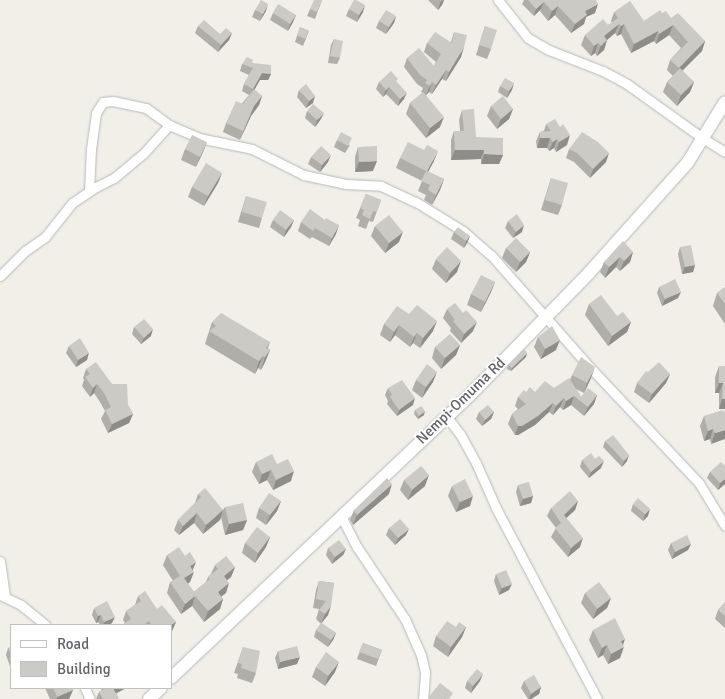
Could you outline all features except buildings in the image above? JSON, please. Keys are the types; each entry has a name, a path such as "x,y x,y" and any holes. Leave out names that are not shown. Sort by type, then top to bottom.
{"street":[{"path":"498,0 528,38 550,50 603,70 627,84 701,138 725,152"},
{"path":"89,191 90,149 96,113 103,102 128,102 146,108 169,125 199,138 252,149 304,175 346,184 381,186 416,202 463,231 491,255 699,483 725,526"},
{"name":"Nempi-Omuma Rd","path":"172,677 447,417 588,274 688,162 701,138 725,102"},
{"path":"0,276 25,251 45,237 72,203 89,191 114,178 143,154 169,125"},
{"path":"447,417 468,449 496,508 597,699"},
{"path":"341,516 357,547 405,619 421,655 425,673 423,699"},
{"path":"0,561 2,596 21,605 45,624"}]}
